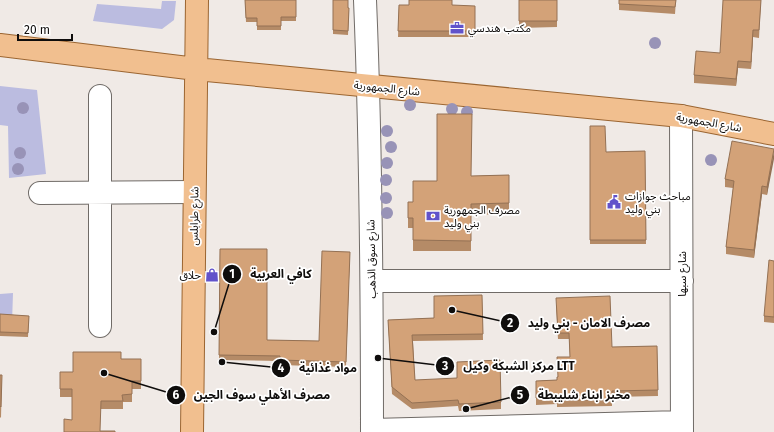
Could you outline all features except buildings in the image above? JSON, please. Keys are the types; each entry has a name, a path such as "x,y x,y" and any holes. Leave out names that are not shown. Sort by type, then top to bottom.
{"main road":[{"name":"شارع طرابلس","path":"192,432 197,0"},
{"name":"شارع الجمهورية","path":"0,45 368,86 681,116 774,134"}],"street":[{"name":"شارع سوق الذهب","path":"365,0 372,281 372,431"},
{"path":"100,96 100,326"},
{"name":"شارع سبها","path":"681,116 682,427"},
{"path":"40,193 194,192"},
{"path":"372,281 682,281"},
{"path":"372,431 682,427"}],"shaded area":[{"path":"162,1 176,1 174,20 162,29 93,21 97,4 161,9"},
{"path":"0,86 37,90 46,174 9,178 8,126 0,125"},
{"path":"13,293 12,323 0,331 0,294"}],"place":[{"name":"مكتب هندسي","path":"457,28"},
{"name":"مباحث جوازات بني وليد","path":"614,202"},
{"name":"مصرف الجمهورية بني وليد","path":"433,216"},
{"name":"حلاق","path":"212,275"},
{"name":"مصرف الامان - بني وليد","path":"452,310"},
{"name":"كافي العربية","path":"214,332"},
{"name":"مركز الشبكة وكيل LTT","path":"378,358"},
{"name":"مواد غذائية","path":"222,362"},
{"name":"مصرف الأهلي سوف الجين","path":"104,373"},
{"name":"مخبز ابناء شليبطة","path":"466,409"}]}
